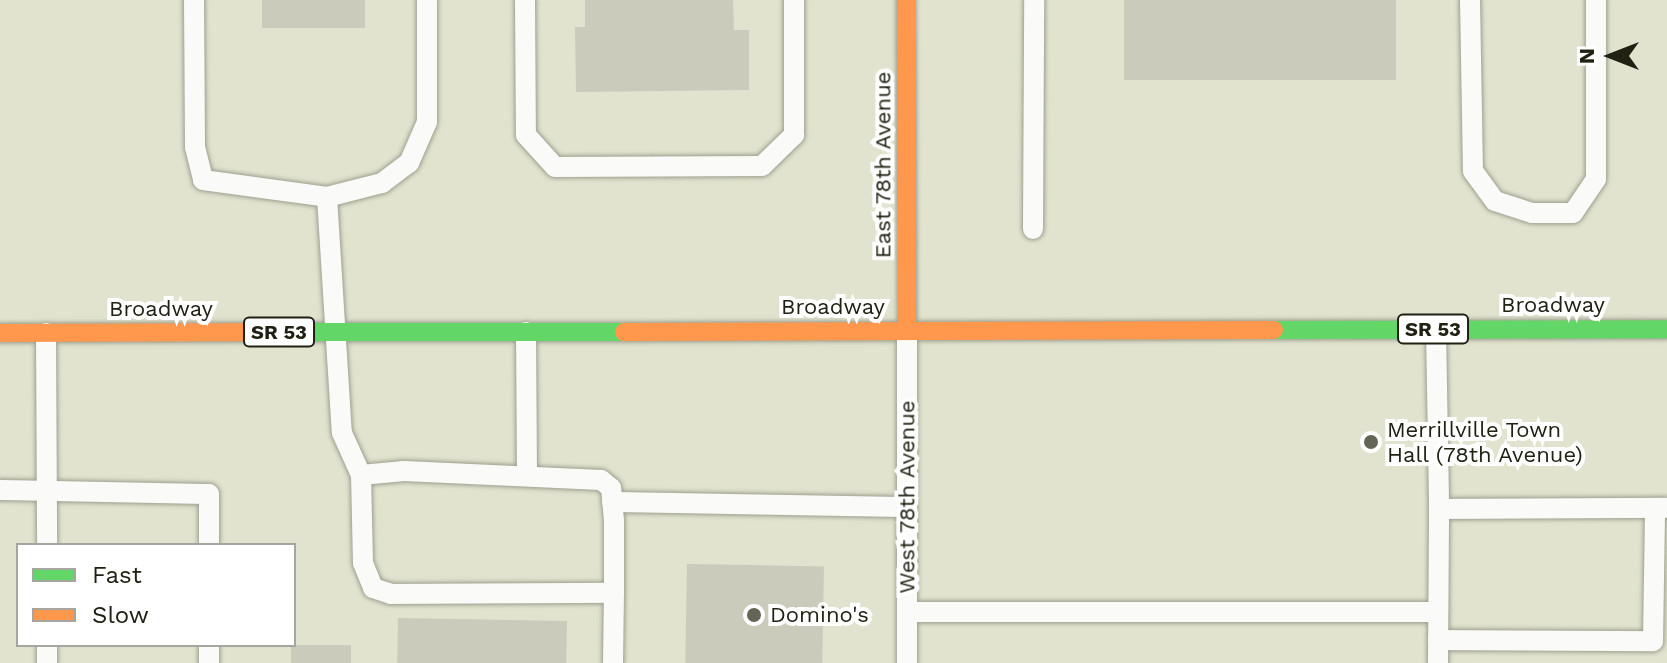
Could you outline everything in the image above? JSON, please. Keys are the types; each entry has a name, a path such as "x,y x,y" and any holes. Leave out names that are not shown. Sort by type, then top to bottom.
{"main road":[{"name":"East 78th Avenue","path":"906,0 907,331"},
{"name":"Broadway","path":"0,333 1667,329"}],"lane":[{"path":"194,0 195,147 203,180 327,197 382,183 409,163 427,122 427,0"},
{"path":"525,0 526,135 555,167 762,166 794,135 794,0"},
{"path":"1033,229 1034,0"},
{"path":"1470,0 1473,171 1495,201 1532,213 1573,213 1596,179 1596,0"},
{"path":"327,197 342,433 361,475 363,563 373,588 391,594 614,593"},
{"path":"1436,329 1438,663"},
{"name":"West 78th Avenue","path":"907,331 907,663"},
{"path":"526,332 527,474"},
{"path":"46,333 47,543"},
{"path":"361,475 527,474 601,480 611,488 612,502 613,663"},
{"path":"0,490 209,494 209,543"},
{"path":"612,502 907,507"},
{"path":"1438,640 1653,641 1661,508 1439,509"},
{"path":"907,612 1438,612"}],"building":[{"path":"262,0 365,0 365,28 262,28"},
{"path":"585,0 733,0 734,30 749,30 749,90 576,92 575,27 585,27"},
{"path":"1124,0 1396,0 1396,80 1124,80"},
{"name":"Domino's","path":"687,564 824,566 822,663 685,663"},
{"path":"398,618 567,621 566,663 397,663"},
{"path":"296,645 351,645 351,663 291,663 291,647"}],"traffic: fast":[{"path":"1274,330 1667,329"},
{"path":"301,332 624,332"}],"traffic: slow":[{"path":"906,0 907,331"},
{"path":"624,332 1274,330"},
{"path":"0,333 301,332"}],"place":[{"name":"Merrillville Town Hall (78th Avenue)","path":"1371,442"},
{"name":"Domino's","path":"754,615"}]}
